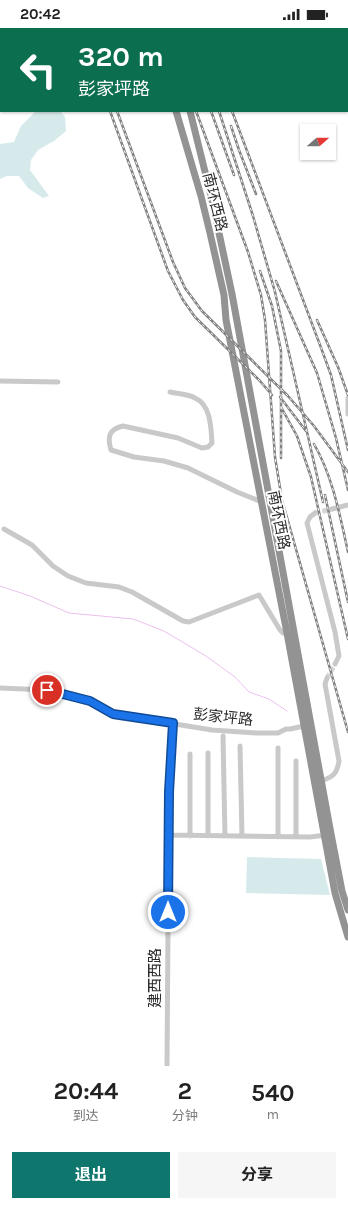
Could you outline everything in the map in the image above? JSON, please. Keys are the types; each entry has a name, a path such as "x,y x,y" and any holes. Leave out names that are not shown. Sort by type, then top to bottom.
{"highway":[{"name":"南环西路","path":"176,112 201,196 224,295 226,320 304,726 328,835 348,910"},
{"name":"南环西路","path":"190,112 212,200 232,294 321,780 335,893 348,937"}],"street":[{"path":"0,381 58,382"},
{"path":"170,392 195,398 206,406 212,443 208,447 202,448 178,438 123,426 115,428 112,431 109,439 111,450 134,457 164,461 188,468 237,492 262,502"},
{"path":"348,398 348,414"},
{"path":"332,509 348,505"},
{"path":"315,513 310,516 307,522 336,632 339,656 335,664"},
{"path":"4,529 32,545 53,566 68,576 86,583 119,588 132,592 188,622 259,595 280,630 283,633 287,633"},
{"path":"321,780 334,776 339,761 325,684 327,678"},
{"name":"彭家坪路","path":"0,688 52,692 90,701 113,714 212,730 278,733 286,729 304,726"},
{"name":"建西西路","path":"166,1066 168,835 173,723"},
{"path":"223,736 225,836"},
{"path":"240,746 242,836"},
{"path":"278,748 278,837"},
{"path":"208,753 208,836"},
{"path":"190,754 190,836"},
{"path":"296,761 296,837"},
{"path":"168,835 278,837 310,837 328,835"}],"shaded area":[{"path":"35,112 61,112 65,117 66,131 54,141 38,150 31,160 30,170 49,196 43,198 28,188 19,176 7,176 0,179 0,144 14,142 21,126"},
{"path":"247,857 321,859 330,895 246,893"}],"waterway":[{"path":"0,586 30,596 69,613 133,619 164,631 206,656 235,677 249,692 269,699 287,711"}],"tunnel":[{"path":"315,513 332,509"},
{"path":"327,678 335,664"}],"railway":[{"path":"110,112 168,271 183,300 195,317 260,381 272,395"},
{"path":"117,112 173,262 185,288 202,311 288,396 314,426 348,472"},
{"path":"196,112 248,252 261,295 265,320 275,457 282,500 348,732"},
{"path":"211,112 234,175"},
{"path":"219,112 253,216 275,292 323,502"},
{"path":"232,112 331,375 348,450"},
{"path":"231,126 256,194"},
{"path":"260,271 272,306 281,351 281,458"},
{"path":"276,281 317,373 336,438 348,490"},
{"path":"317,320 338,367 348,395"},
{"path":"280,397 306,431"},
{"path":"281,407 297,436 311,477 348,639"},
{"path":"314,444 321,457 331,483 348,552"},
{"path":"325,495 348,602"}],"route":[{"path":"47,690 90,701 113,714 173,723 169,792 168,912"}]}
